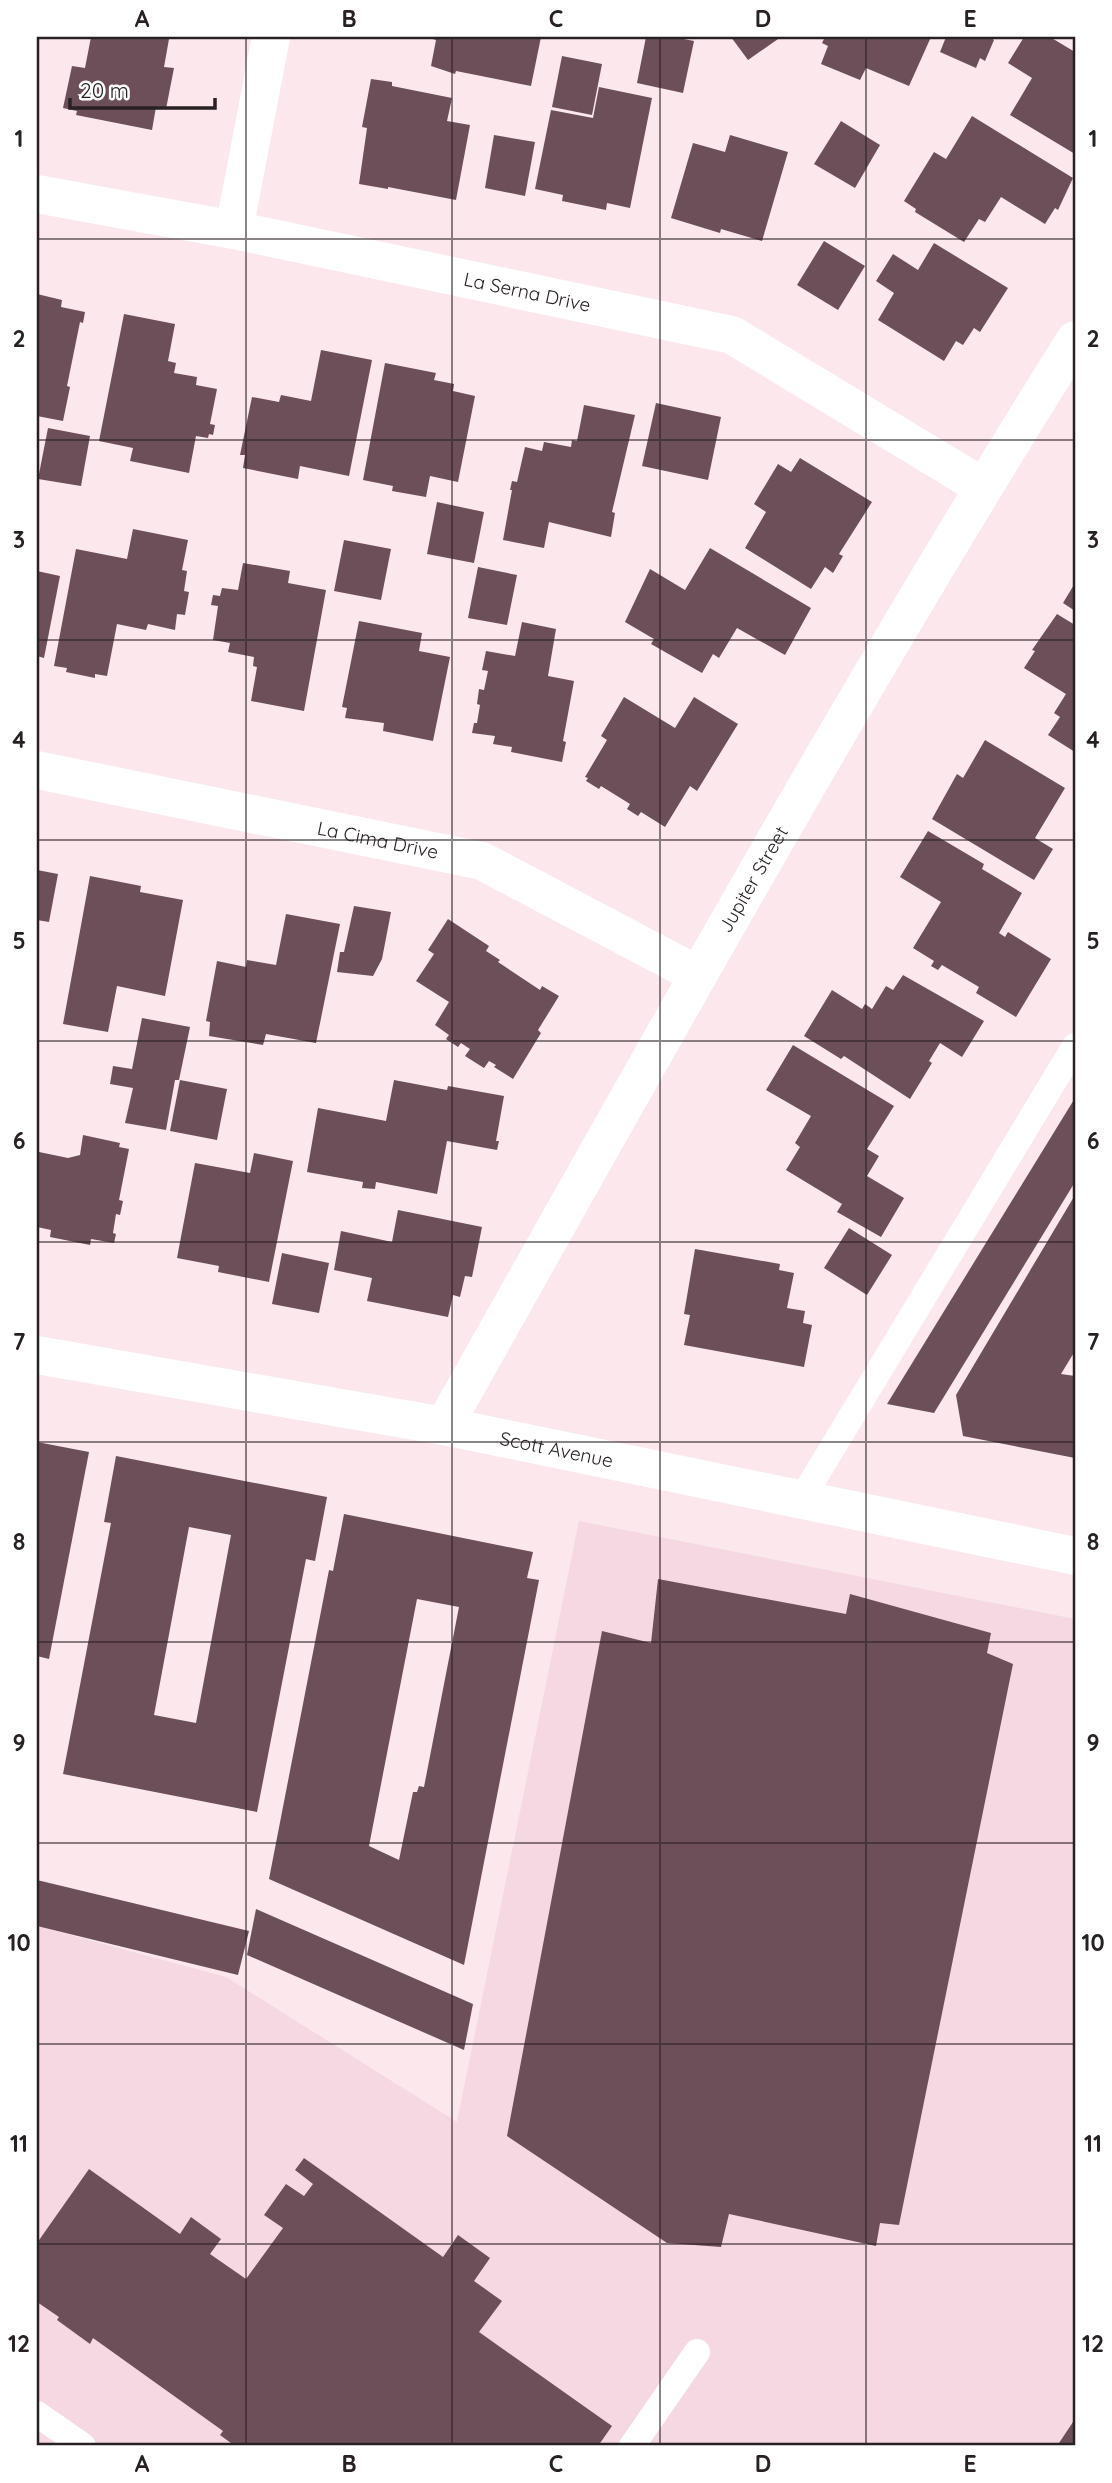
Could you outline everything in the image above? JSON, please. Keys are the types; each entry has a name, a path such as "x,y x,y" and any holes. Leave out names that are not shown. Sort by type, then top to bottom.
{"street":[{"path":"234,230 271,37"},
{"name":"La Serna Drive","path":"37,194 234,230 732,335 983,487"},
{"name":"Jupiter Street","path":"443,1426 698,975 983,487 1075,340"},
{"name":"La Cima Drive","path":"37,770 482,861 698,975"},
{"name":"Scott Avenue","path":"37,1355 443,1426 1075,1556"}],"lane":[{"path":"801,1500 1075,1046"},
{"path":"632,2446 696,2353"},
{"path":"37,2414 83,2446"}],"shaded area":[{"path":"579,1521 1075,1619 1075,2446 37,2446 37,1926 226,1977 457,2122"}],"building":[{"path":"91,37 169,39 164,67 174,68 166,109 156,107 152,130 76,115 77,111 63,108 72,66 85,68"},
{"path":"426,37 541,37 531,86 456,71 455,74 431,66 436,40"},
{"path":"646,37 674,37 694,41 683,93 637,83"},
{"path":"731,37 781,37 748,60"},
{"path":"825,37 931,37 909,86 866,68 860,80 821,64 828,46 822,43"},
{"path":"946,37 990,37 994,40 985,61 980,58 976,68 940,52"},
{"path":"1024,37 1050,37 1075,52 1075,154 1010,115 1032,78 1008,63"},
{"path":"562,56 602,64 592,115 552,107"},
{"path":"371,79 452,98 447,121 470,125 456,200 359,184 367,128 362,127"},
{"path":"599,87 652,98 630,208 607,203 606,210 562,201 563,195 535,189 551,110 593,118"},
{"path":"972,116 1073,178 1058,210 1055,208 1045,224 1001,197 985,222 979,219 964,242 915,212 916,209 904,201 934,152 946,159"},
{"path":"841,121 880,145 855,188 814,164"},
{"path":"494,135 535,142 525,196 485,188"},
{"path":"730,135 788,152 762,241 721,229 720,233 671,218 693,143 725,152"},
{"path":"824,241 865,266 838,310 797,285"},
{"path":"934,243 1008,288 980,332 974,328 963,345 956,341 944,361 878,320 894,293 876,281 893,254 918,270"},
{"path":"37,294 62,300 61,307 85,312 83,323 80,322 67,386 70,387 63,421 37,416"},
{"path":"124,314 175,324 168,361 176,363 174,373 197,377 196,385 217,389 210,424 215,425 213,435 209,434 208,438 196,436 189,473 130,461 133,448 99,441"},
{"path":"321,350 372,360 349,476 300,466 298,479 243,468 245,455 240,455 252,397 279,402 281,395 311,401"},
{"path":"385,363 436,373 434,380 454,384 453,391 475,396 458,482 430,476 426,497 392,491 393,486 363,480"},
{"path":"656,403 721,417 708,480 642,466"},
{"path":"584,405 635,415 612,512 615,513 611,537 549,522 544,548 503,540 512,481 517,482 525,447 542,451 544,442 571,447 572,440 577,441"},
{"path":"48,428 90,436 81,486 38,479"},
{"path":"800,458 872,502 839,554 843,556 833,573 825,567 811,589 745,548 766,512 754,504 778,464 791,472"},
{"path":"437,502 484,512 474,563 427,554"},
{"path":"133,529 188,540 182,570 187,571 184,591 189,592 185,615 177,614 175,630 148,624 146,630 117,624 107,676 95,674 95,678 66,672 67,668 54,666 76,549 127,559"},
{"path":"344,540 391,549 381,600 334,591"},
{"path":"710,548 811,608 785,655 737,628 719,658 713,654 702,673 651,644 654,639 625,622 650,569 685,590"},
{"path":"243,563 290,571 288,583 326,590 304,711 251,701 257,667 253,666 254,657 228,652 230,643 213,640 218,606 211,605 213,595 220,596 222,588 238,590"},
{"path":"478,567 517,575 507,625 468,618"},
{"path":"37,571 60,576 44,658 37,656"},
{"path":"1075,583 1075,611 1063,603"},
{"path":"1057,614 1075,625 1075,752 1048,735 1060,717 1054,713 1066,694 1024,668 1035,651 1032,650"},
{"path":"359,621 422,633 419,651 450,657 433,741 383,731 384,723 345,718 347,708 342,707"},
{"path":"522,622 556,629 548,676 574,681 562,762 511,752 512,747 493,744 495,736 472,733 480,705 477,704 479,689 484,690 488,671 482,670 486,651 515,656"},
{"path":"624,697 675,728 694,697 738,724 697,791 690,786 665,827 641,812 638,816 627,809 630,804 601,786 599,789 586,781 588,778 585,777 607,740 601,736"},
{"path":"985,740 1065,788 1035,838 1053,849 1034,880 932,819 957,774 963,778"},
{"path":"928,831 984,864 982,869 1022,893 999,933 1005,937 1008,932 1051,959 1016,1017 976,993 979,987 942,965 938,970 931,966 934,961 913,948 941,902 900,877"},
{"path":"37,870 58,874 49,922 37,920"},
{"path":"90,876 141,886 140,892 183,900 165,996 117,986 108,1032 63,1024"},
{"path":"354,906 391,912 382,959 373,976 337,972"},
{"path":"286,914 340,924 316,1043 266,1034 263,1045 209,1036 210,1022 206,1021 217,961 246,967 247,960 276,965"},
{"path":"448,919 489,946 486,951 500,960 498,962 540,990 542,986 559,996 538,1030 541,1033 513,1079 489,1061 484,1068 465,1056 470,1049 461,1043 458,1047 446,1039 449,1035 435,1025 449,1002 416,981 434,954 428,950"},
{"path":"903,975 984,1021 962,1057 940,1043 929,1061 932,1063 910,1099 844,1056 841,1059 804,1036 832,990 862,1009 865,1004 872,1009 886,986 893,990"},
{"path":"142,1018 190,1027 179,1080 175,1080 166,1130 125,1123 133,1088 110,1084 113,1066 132,1069"},
{"path":"793,1045 894,1106 867,1149 879,1156 867,1176 904,1198 881,1237 837,1212 842,1204 786,1170 800,1147 795,1143 811,1116 766,1090"},
{"path":"180,1080 227,1089 217,1140 170,1131"},
{"path":"394,1080 447,1090 448,1086 504,1096 496,1141 499,1141 497,1150 447,1141 437,1194 376,1182 375,1189 362,1188 363,1182 307,1172 318,1108 386,1121"},
{"path":"1075,1098 1075,1182 934,1413 887,1404"},
{"path":"83,1135 120,1143 119,1147 129,1149 119,1200 123,1201 120,1215 116,1214 114,1243 91,1239 90,1245 50,1237 51,1230 37,1227 39,1152 68,1158 80,1155"},
{"path":"254,1153 293,1161 269,1282 218,1272 219,1266 177,1258 195,1163 250,1173"},
{"path":"1075,1195 1075,1351 1061,1374 1075,1376 1075,1458 963,1436 956,1395"},
{"path":"398,1210 482,1227 472,1277 465,1276 460,1297 453,1295 448,1317 367,1301 372,1278 334,1270 341,1231 392,1242"},
{"path":"849,1228 892,1255 867,1295 824,1268"},
{"path":"695,1249 780,1264 779,1270 794,1273 787,1308 805,1311 803,1323 812,1325 804,1367 684,1345 690,1315 684,1314"},
{"path":"282,1253 329,1263 319,1313 272,1304"},
{"path":"37,1442 89,1452 49,1659 37,1656"},
{"path":"116,1456 327,1497 315,1561 306,1559 257,1812 63,1774 111,1523 104,1522","holes":["189,1527 231,1535 196,1723 154,1715"]},
{"path":"344,1514 533,1552 527,1578 539,1580 464,1965 269,1879 329,1570 333,1571","holes":["417,1599 459,1607 424,1787 419,1786 417,1792 413,1792 399,1860 369,1846"]},
{"path":"658,1579 846,1614 850,1594 991,1633 987,1653 1013,1664 899,2225 880,2223 876,2246 729,2214 721,2247 667,2243 507,2136 602,1631 651,1643"},
{"path":"37,1880 249,1931 238,1975 37,1926"},
{"path":"256,1909 473,2004 464,2050 247,1955"},
{"path":"304,2158 443,2257 458,2235 490,2258 474,2281 502,2301 479,2332 612,2426 598,2446 235,2446 220,2435 223,2431 93,2338 90,2344 37,2302 37,2243 89,2169 180,2234 191,2217 221,2239 210,2254 246,2279 283,2228 264,2215 286,2184 304,2196 313,2184 295,2170"},
{"path":"1075,2419 1075,2446 1057,2446"}]}
